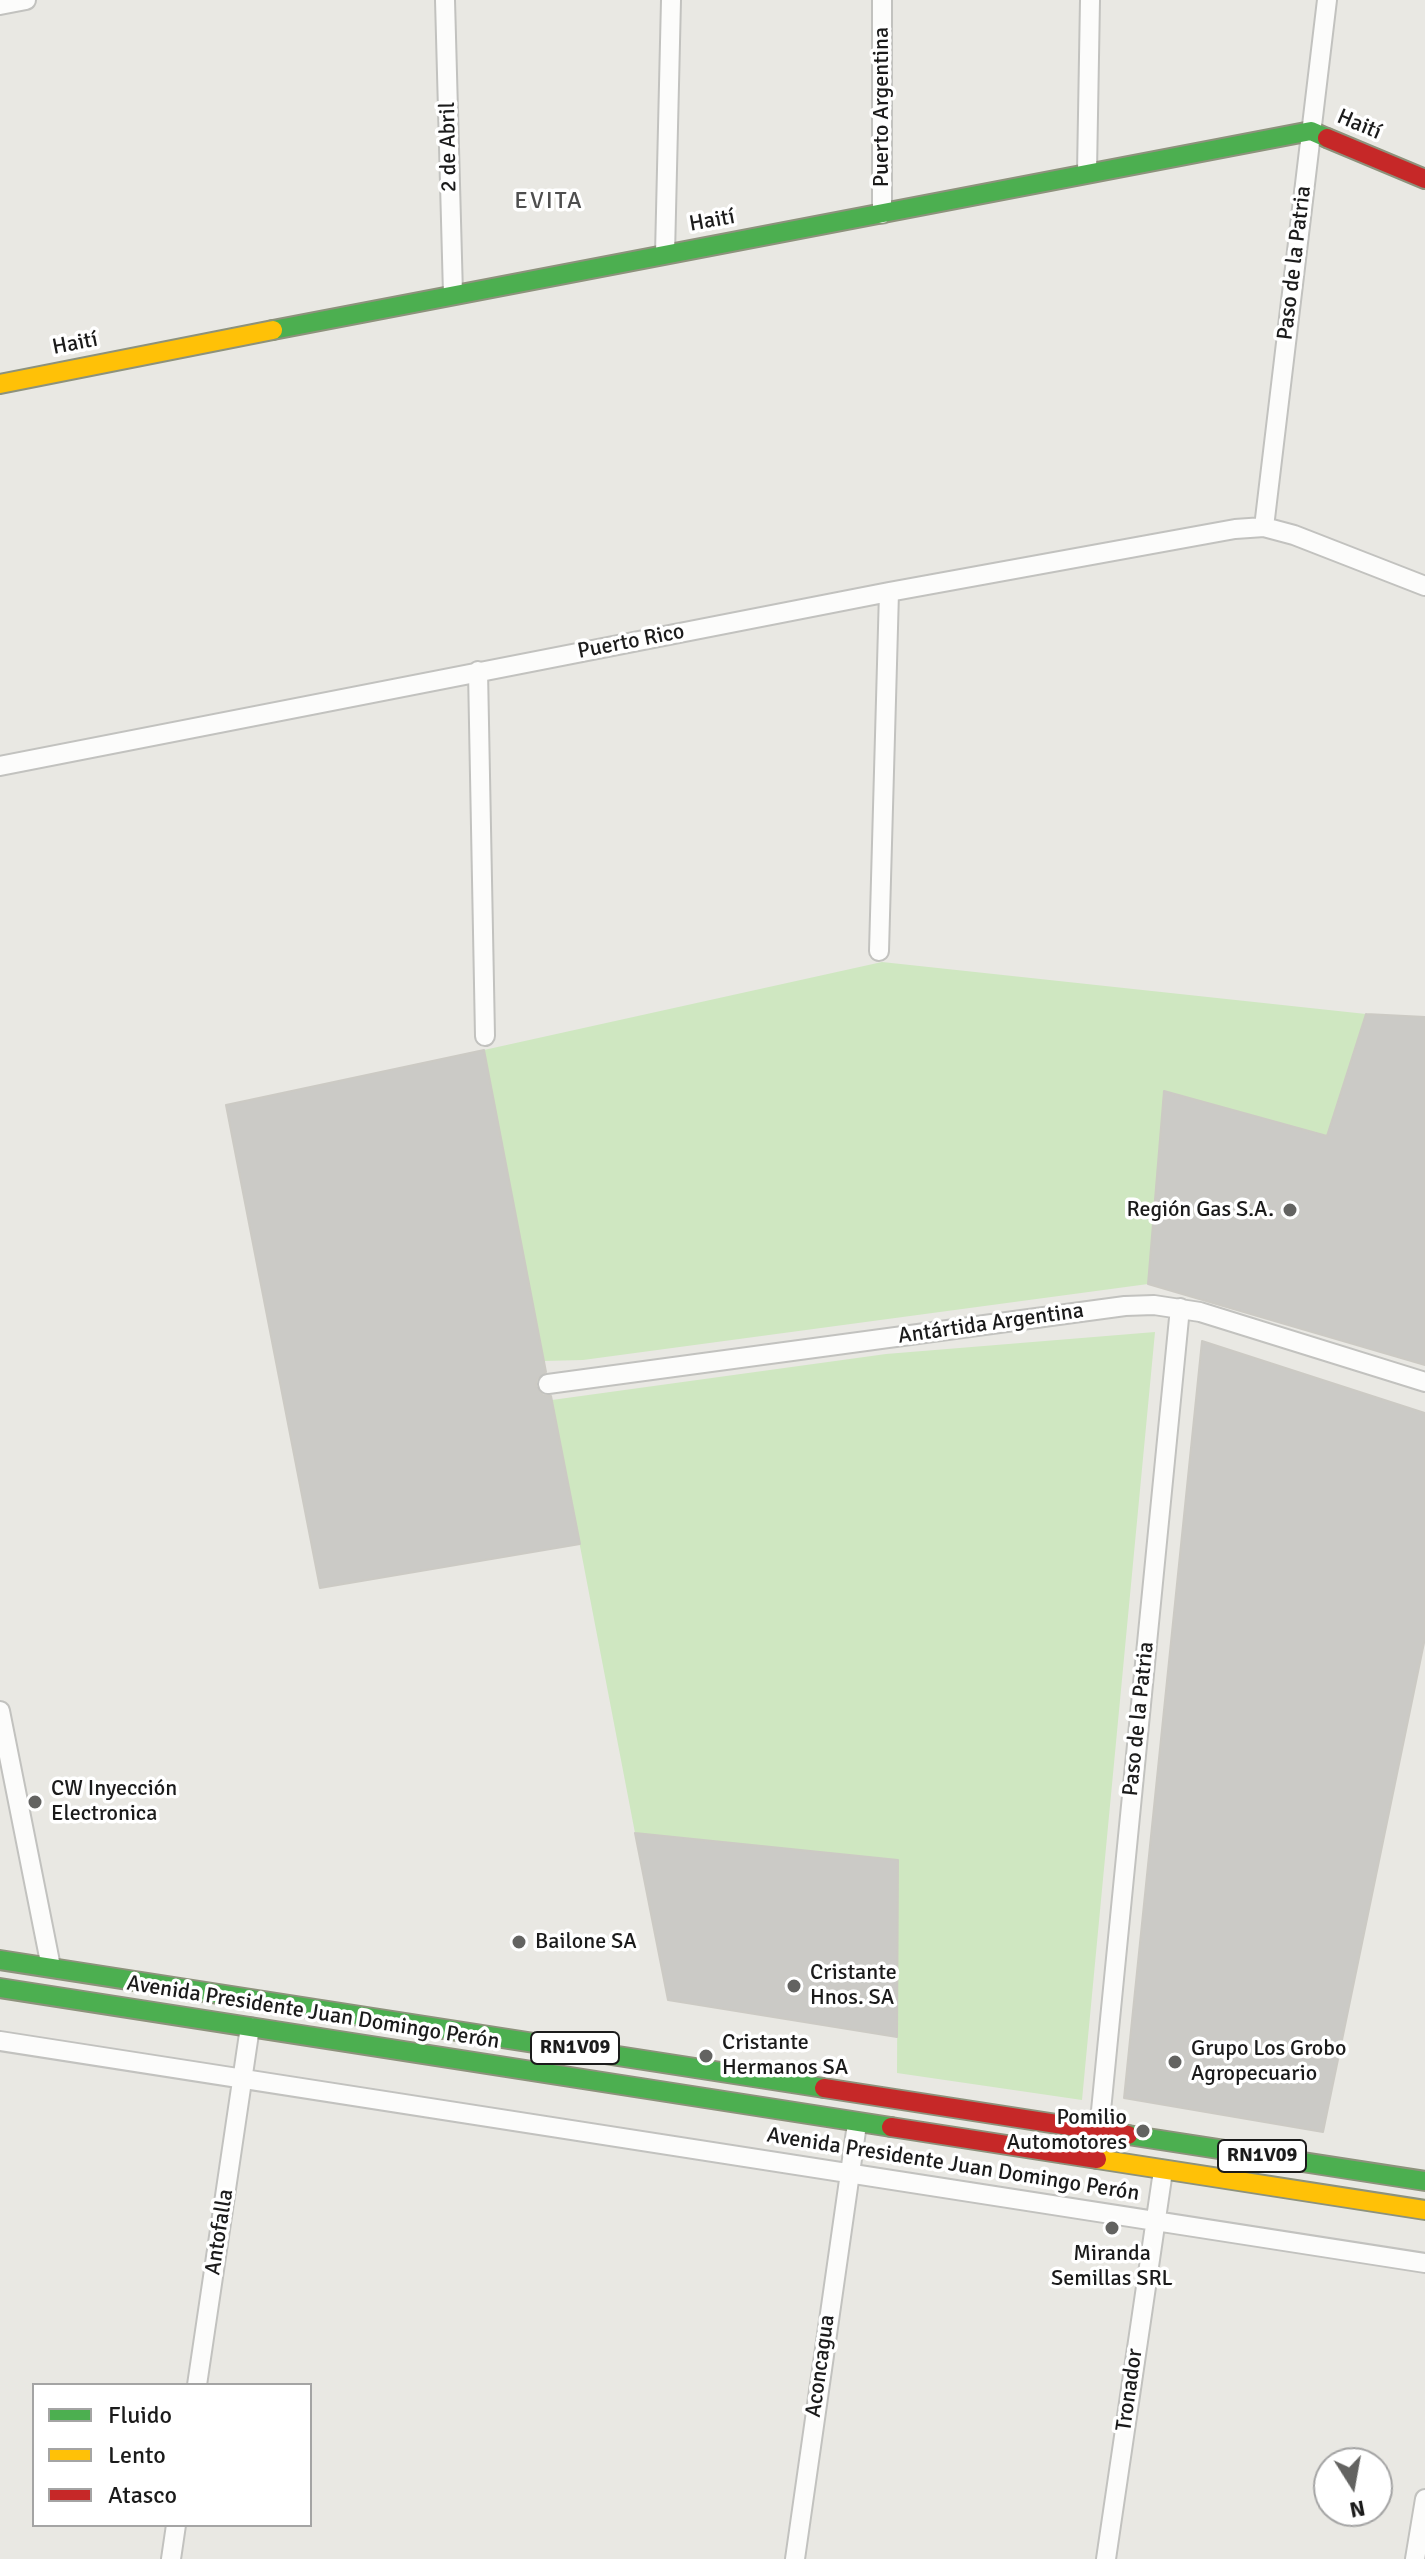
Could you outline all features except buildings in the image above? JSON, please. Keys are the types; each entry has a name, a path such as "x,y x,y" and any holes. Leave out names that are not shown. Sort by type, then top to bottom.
{"main road":[{"name":"Haití","path":"0,384 453,294 1311,131 1425,179"},
{"name":"Avenida Presidente Juan Domingo Perón","path":"0,1960 1425,2181"},
{"name":"Avenida Presidente Juan Domingo Perón","path":"0,1988 857,2124 1425,2210"}],"street":[{"path":"0,5 22,0"},
{"name":"2 de Abril","path":"445,0 453,294"},
{"path":"665,254 671,0"},
{"name":"Puerto Argentina","path":"882,0 882,214"},
{"path":"1087,172 1090,0"},
{"name":"Paso de la Patria","path":"1264,527 1327,0"},
{"path":"1264,527 1294,535 1425,586"},
{"name":"Puerto Rico","path":"0,766 889,592 1235,529 1264,527"},
{"path":"879,951 889,592"},
{"path":"478,671 485,1036"},
{"name":"Antártida Argentina","path":"548,1384 1125,1306 1154,1305 1180,1308 1425,1382"},
{"name":"Paso de la Patria","path":"1099,2131 1180,1308"},
{"path":"0,1711 51,1967"},
{"name":"Antofalla","path":"197,2383 250,2027"},
{"name":"Avenida Presidente Juan Domingo Perón","path":"0,2041 1425,2263"},
{"name":"Aconcagua","path":"795,2559 857,2124"},
{"name":"Tronador","path":"1106,2559 1163,2171"},
{"path":"1415,2559 1425,2499"},
{"path":"171,2559 176,2527"}],"green space":[{"path":"882,962 1366,1014 1327,1136 1164,1092 1148,1284 583,1360 544,1361 484,1050"},
{"path":"1155,1332 1082,2100 897,2073 898,1861 635,1833 552,1400 886,1354"}],"traffic: fast":[{"path":"273,330 1311,131 1327,138"},
{"path":"0,1960 824,2088"},
{"path":"0,1988 891,2127"},
{"path":"1128,2135 1425,2181"}],"traffic: slow":[{"path":"0,384 273,330"},
{"path":"1097,2159 1425,2210"}],"traffic: jam":[{"path":"1327,138 1425,179"},
{"path":"824,2088 1128,2135"},
{"path":"891,2127 1097,2159"}],"place":[{"name":"Región Gas S.A.","path":"1290,1210"},
{"name":"CW Inyección Electronica","path":"35,1802"},
{"name":"Bailone SA","path":"519,1942"},
{"name":"Cristante Hnos. SA","path":"794,1986"},
{"name":"Cristante Hermanos SA","path":"706,2056"},
{"name":"Grupo Los Grobo Agropecuario","path":"1175,2062"},
{"name":"Pomilio Automotores","path":"1143,2131"},
{"name":"Miranda Semillas SRL","path":"1112,2228"}],"district":[{"name":"EVITA","path":"549,202"}]}
